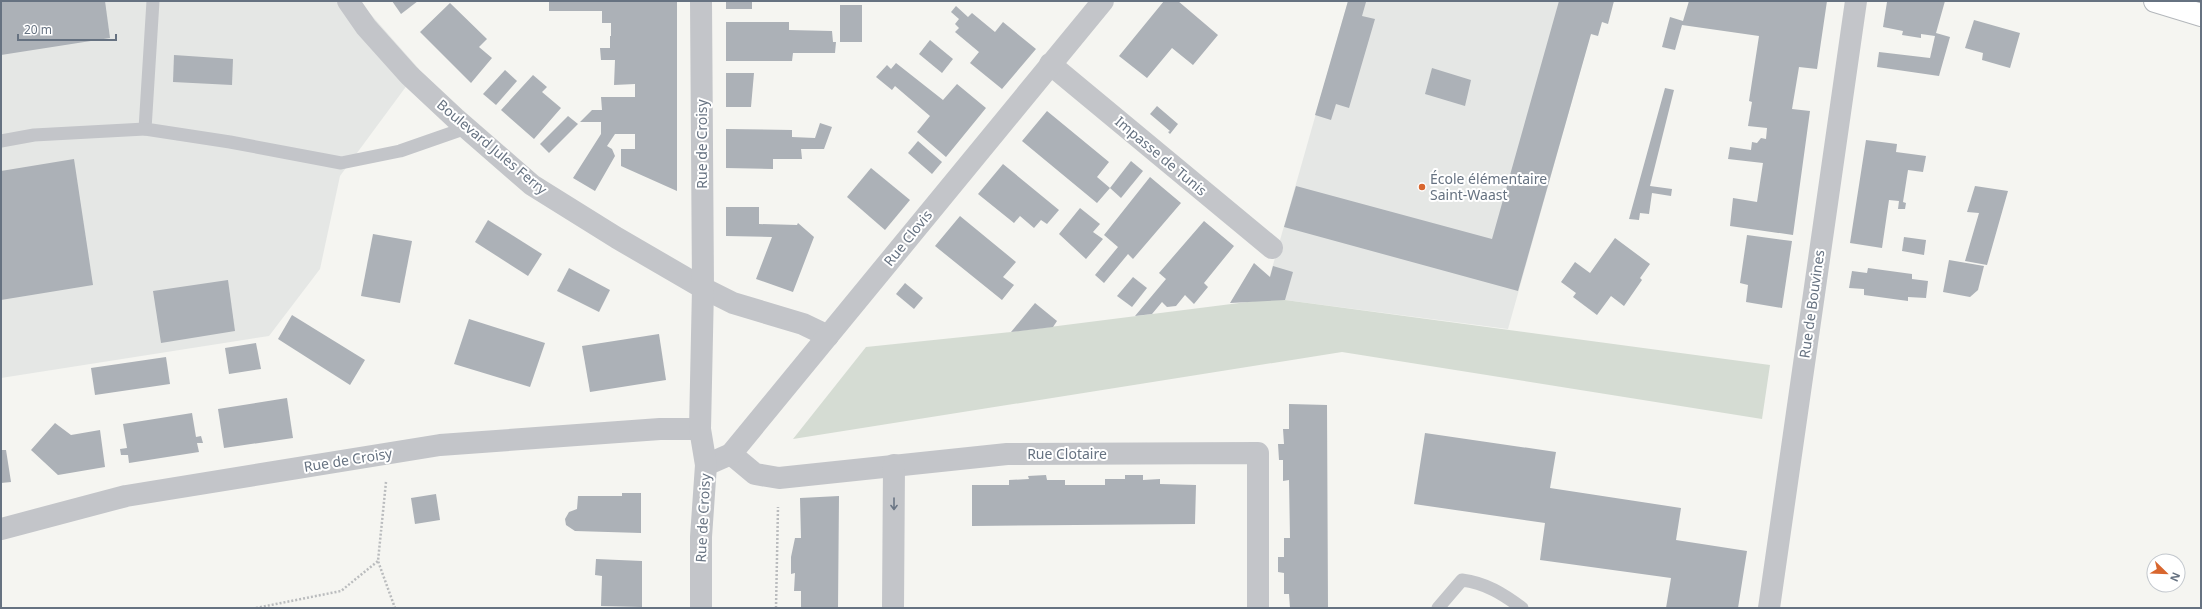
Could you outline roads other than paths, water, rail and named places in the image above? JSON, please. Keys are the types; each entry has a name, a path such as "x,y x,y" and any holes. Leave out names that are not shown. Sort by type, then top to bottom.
{"main road":[{"path":"2165,2 2201,15"}],"street":[{"name":"Boulevard Jules Ferry","path":"348,1 366,27 409,75 466,128 532,185 617,238 703,288"},
{"name":"Rue de Croisy","path":"701,1 703,288 700,429 706,465 701,537 701,608"},
{"name":"Rue Clovis","path":"706,465 731,454 1103,1"},
{"name":"Rue de Bouvines","path":"1769,608 1856,1"},
{"name":"Impasse de Tunis","path":"1050,64 1272,248"},
{"path":"703,288 733,303 803,324 828,336"},
{"name":"Rue de Croisy","path":"1,529 126,496 440,446 676,428 700,429"},
{"name":"Rue Clotaire","path":"731,454 755,474 778,478 1007,454 1258,453 1258,608"},
{"path":"893,608 894,465"}],"lane":[{"path":"145,129 153,1"},
{"path":"1,141 34,135 145,129 230,142 341,163 400,151 466,128"},
{"path":"1438,608 1462,580 1475,582 1500,591 1522,608"}],"place":[{"name":"École élémentaire Saint-Waast","path":"1422,187"}]}
